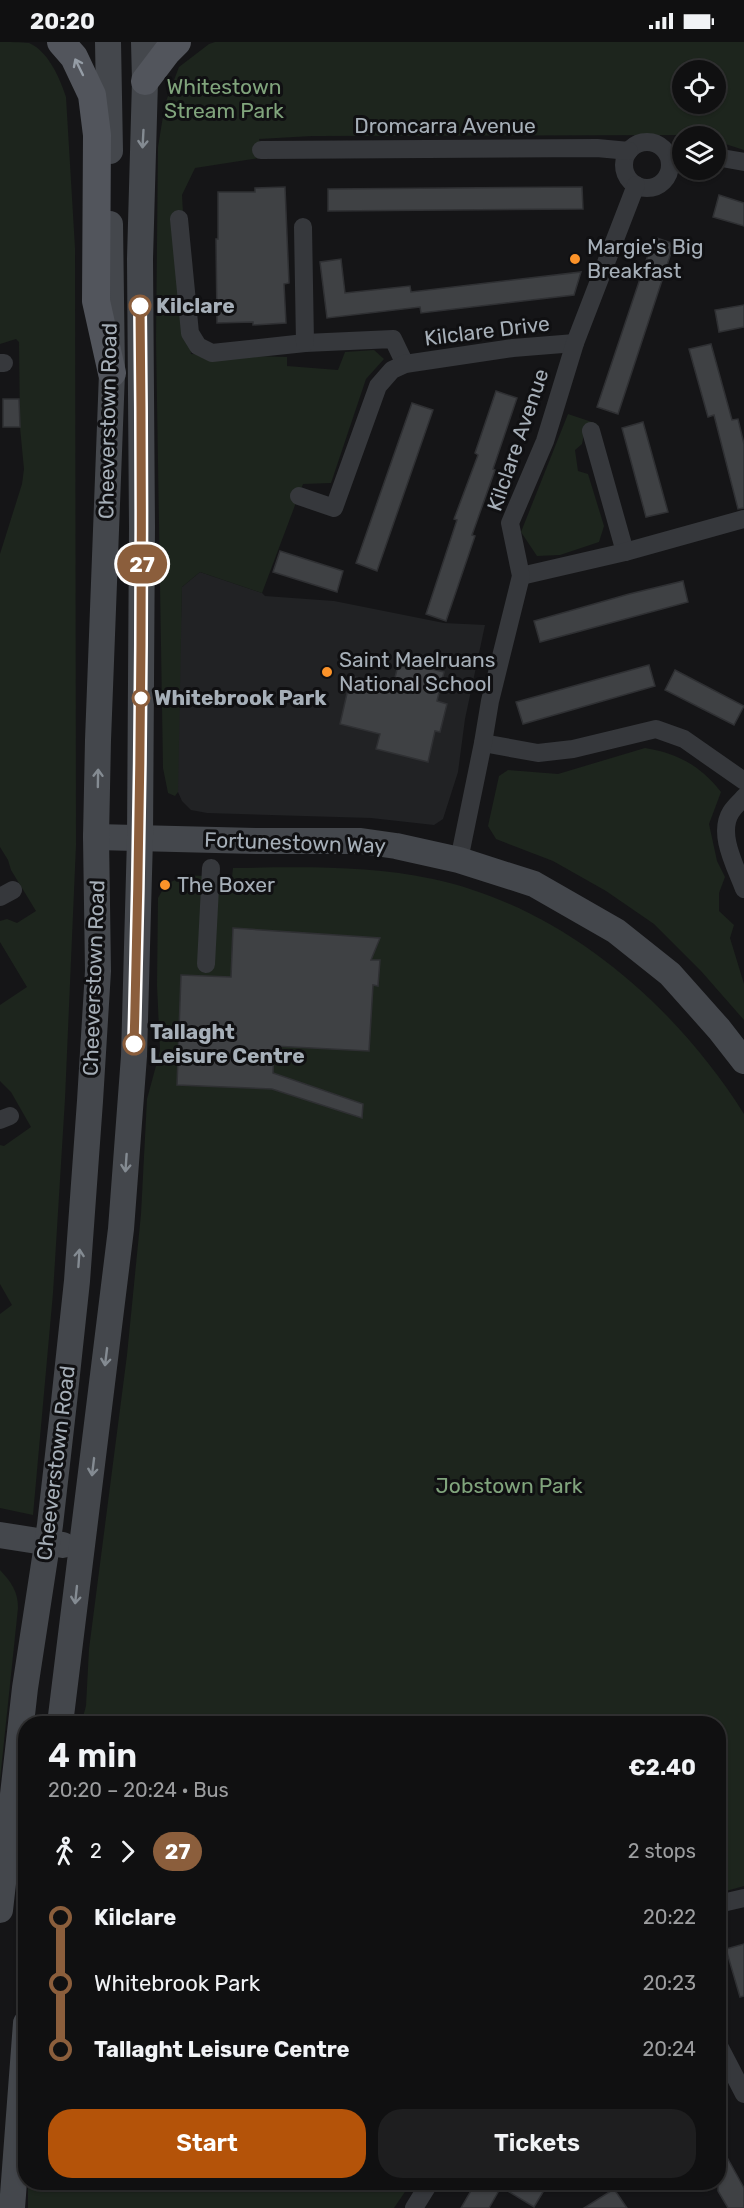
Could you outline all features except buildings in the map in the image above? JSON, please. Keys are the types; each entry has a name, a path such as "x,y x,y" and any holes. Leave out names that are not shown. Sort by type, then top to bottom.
{"main road":[{"path":"62,42 74,57 92,95 96,135 96,301 111,373"},
{"name":"Cheeverstown Road","path":"22,1716 48,1542 77,1281 98,971 96,837 111,373 108,42"},
{"name":"Cheeverstown Road","path":"61,1716 122,1228 134,1056 140,838 142,527 140,259 144,42"},
{"path":"145,81 177,42"},
{"name":"Fortunestown Way","path":"96,837 361,841 459,860 534,884 616,931 670,974 744,1061"},
{"path":"0,1534 81,1549"},
{"name":"Cheeverstown Road","path":"0,1910 18,1750"},
{"path":"12,2208 18,2129"}],"street":[{"path":"672,158 663,149 649,142 634,146 628,151 624,166 630,180 649,187 662,182 672,167"},
{"name":"Dromcarra Avenue","path":"261,150 597,148 628,151"},
{"path":"726,159 744,162"},
{"name":"Kilclare Avenue","path":"459,860 483,743 489,701 520,576 510,523 545,441 575,343 636,184"},
{"name":"Kilclare Drive","path":"179,219 190,333 198,346 212,353 305,343 393,339 405,364"},
{"path":"303,227 305,343"},
{"name":"Kilclare Drive","path":"299,496 334,508 378,386 392,370 405,364 513,348 575,343"},
{"path":"591,431 625,552"},
{"path":"520,576 625,552 744,519"},
{"path":"483,743 538,753 573,748 656,729 684,739 744,781"},
{"path":"744,797 730,813 726,831 730,851 744,889"},
{"path":"206,964 211,868"},
{"path":"726,1903 744,1898"},
{"path":"726,2059 744,2094"},
{"path":"414,2208 425,2190"}],"shaded area":[{"name":"Saint Maelruans National School","path":"200,572 265,596 334,601 444,623 485,625 465,719 458,772 443,819 434,825 371,818 207,813 191,810 182,801 178,792 177,754 182,587"}],"green space":[{"path":"0,42 29,43 42,52 57,74 66,97 75,248 76,845 65,1099 53,1293 33,1515 0,1508 0,1314 12,1305 0,1284 0,1145 4,1146 31,1127 11,1092 0,1081 0,1005 27,987 0,942 0,921 7,919 17,923 36,911 0,847 0,554 22,484 24,469 20,427 19,342 16,339 0,344"},
{"name":"Whitestown Stream Park","path":"215,42 744,42 744,150 726,144 726,126 672,126 672,135 312,136 259,139 265,157 195,168 182,195 191,354 287,357 287,366 338,370 345,352 374,350 384,359 366,379 331,483 303,484 262,593 200,572 182,587 178,792 175,796 168,793 163,768 156,340 158,147 165,104 179,67"},
{"path":"568,414 598,424 585,429 582,444 575,450 578,471 588,474 604,526 599,542 560,555 537,556 521,532"},
{"path":"645,748 668,753 688,762 705,775 721,792 709,824 717,861 725,877 719,893 719,911 734,925 730,938 744,984 744,1020 701,971 654,924 606,891 553,861 496,839 488,826 499,776 508,770 558,774"},
{"name":"Jobstown Park","path":"283,867 384,871 433,879 481,893 527,912 570,937 611,966 650,999 685,1035 716,1073 744,1114 744,1886 726,1891 726,1716 83,1716 86,1706 89,1649 127,1355 141,1214 147,1099 160,1051 157,985 158,898 166,884 180,878 180,875 232,877 233,868"},
{"path":"0,1570 13,1587 18,1608 0,1780"},
{"path":"28,2190 406,2190 394,2208 28,2208"}],"bus line":[{"name":"27","path":"134,1044 140,838 142,527 140,306"}],"place":[{"name":"Margie's Big Breakfast","path":"575,259"},
{"name":"Kilclare","path":"140,306"},
{"name":"Saint Maelruans National School","path":"327,672"},
{"name":"Whitebrook Park","path":"141,698"},
{"name":"The Boxer","path":"165,885"},
{"name":"Tallaght Leisure Centre","path":"134,1044"}]}
